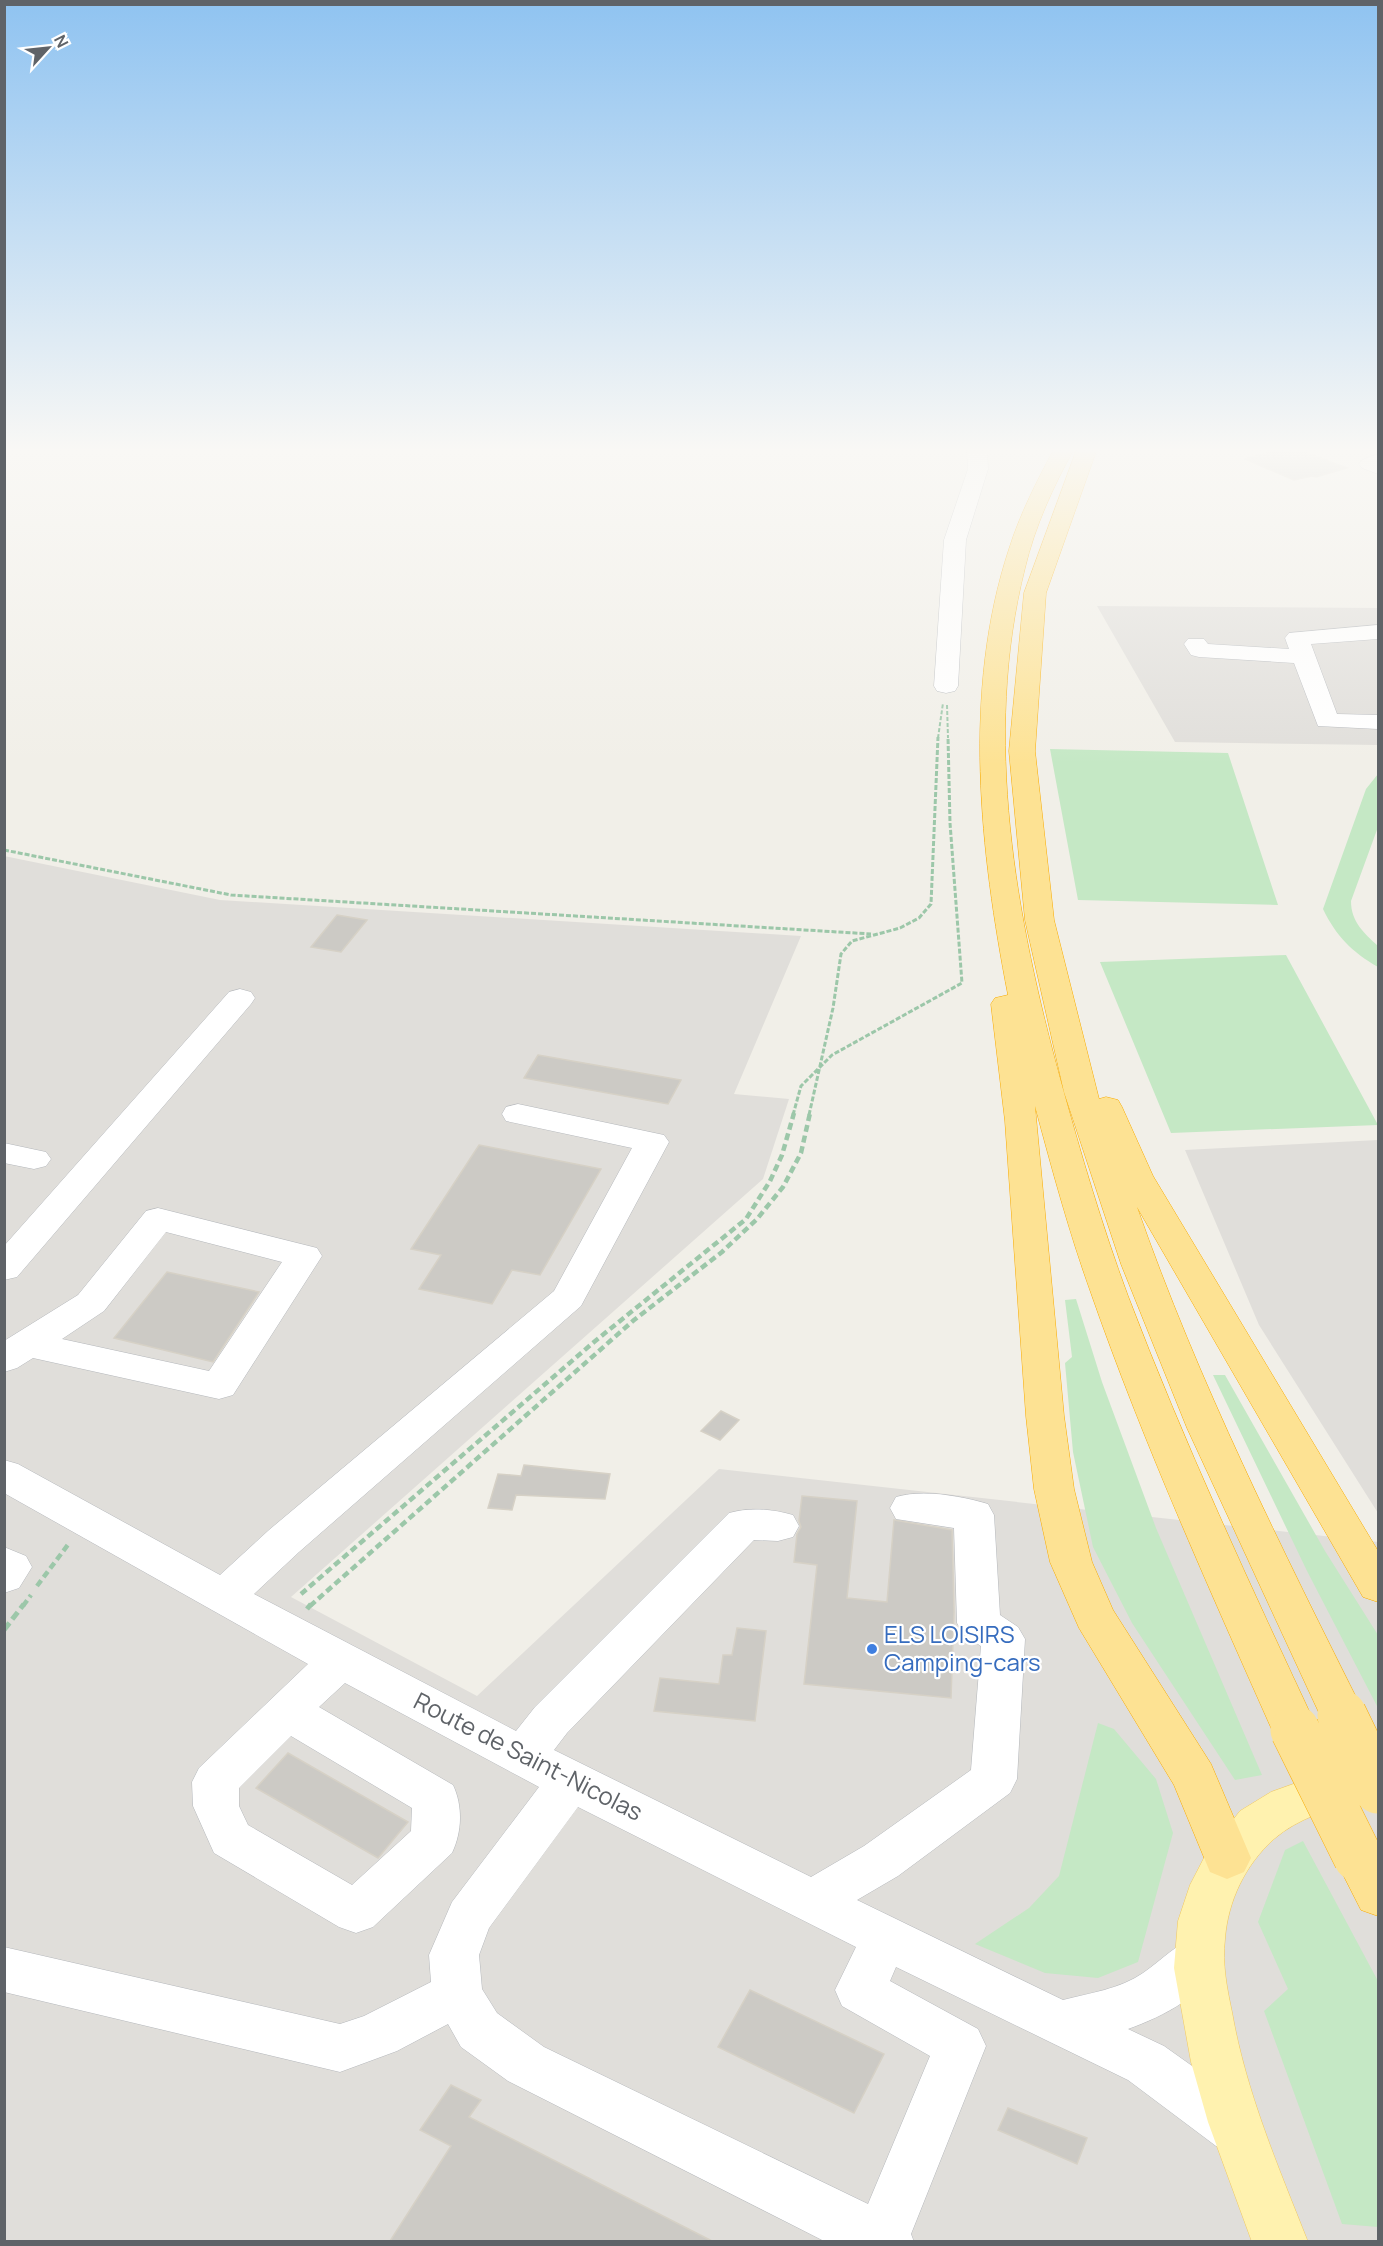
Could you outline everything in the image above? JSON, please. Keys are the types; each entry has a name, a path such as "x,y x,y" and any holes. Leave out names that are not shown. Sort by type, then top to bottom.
{"highway":[{"path":"1018,554 1001,636 993,712 994,791 1000,866 1012,945 1030,1028 1071,1174 1117,1317 1196,1514 1295,1730 1368,1876"},
{"path":"1044,554 1027,635 1022,716 1025,802 1035,890 1048,961 1072,1056 1096,1141 1156,1312 1242,1512 1378,1789"},
{"path":"1012,945 1001,966 1021,1121 1046,1426 1054,1489 1071,1562 1094,1616 1195,1778 1227,1858"},
{"path":"1072,1056 1097,1087 1136,1176 1378,1586"}],"main road":[{"path":"1280,2241 1235,2128 1209,2035 1198,1958 1207,1904 1227,1858 1258,1824 1296,1802 1346,1785 1378,1781"}],"street":[{"path":"946,686 953,554"},
{"path":"1378,632 1297,638 1327,721 1378,722"},
{"path":"1196,644 1199,650 1206,651 1304,657"},
{"path":"4,1269 240,999"},
{"path":"223,1598 284,1541 568,1298 652,1142 518,1114"},
{"path":"158,1219 304,1256 219,1386 15,1352 91,1303 158,1219"},
{"name":"Route de Saint-Nicolas","path":"4,1474 223,1598 294,1614 342,1661 523,1756 1060,2024 1146,2063 1235,2128"},
{"path":"812,1901 881,1861 994,1779 1003,1639 979,1623 974,1515 910,1508"},
{"path":"523,1756 551,1720 744,1524 778,1527"},
{"path":"286,1711 436,1800 435,1839 356,1912 231,1839 216,1806 215,1782 286,1711 316,1682 342,1661"},
{"path":"570,1780 469,1917 454,1955 456,1994 479,2030 526,2064 883,2240 960,2046 861,1990 886,1937"},
{"path":"1060,2024 1123,2008 1142,1999 1160,1990 1198,1958"},
{"path":"4,1969 340,2048 379,2034 456,1994"}],"path":[{"path":"294,1614 316,1598 634,1320 722,1251 758,1219 783,1187 801,1153 833,1008 841,954 852,941 900,928 919,918 931,904 937,742 946,686"},
{"path":"294,1614 594,1342 746,1219 770,1181 782,1155 801,1086 832,1055 962,983 950,823 946,686"},
{"path":"4,850 231,896 875,934"},
{"path":"4,1630 69,1542 78,1536"}],"shaded area":[{"path":"1097,606 1378,608 1378,745 1175,742"},
{"path":"4,856 220,900 801,936 734,1094 789,1099 763,1179 291,1597 477,1696 719,1469 1378,1542 1378,2241 5,2241"},
{"path":"1378,1140 1378,1513 1259,1325 1185,1150"}],"green space":[{"path":"1050,749 1228,753 1278,905 1078,900"},
{"path":"1378,774 1378,827 1351,901 1356,921 1363,932 1378,946 1378,967 1346,942 1333,927 1323,909 1366,789"},
{"path":"1286,955 1378,1125 1171,1133 1100,962"},
{"path":"1076,1299 1102,1382 1156,1528 1262,1775 1235,1780 1132,1623 1093,1547 1073,1452 1065,1363 1072,1357 1065,1300"},
{"path":"1213,1375 1225,1375 1325,1551 1378,1635 1378,1708 1307,1571"},
{"path":"1098,1723 1114,1729 1156,1779 1173,1833 1138,1962 1098,1978 1045,1973 975,1944 1029,1908 1059,1876"},
{"path":"1303,1841 1378,1981 1378,2227 1342,2224 1264,2011 1288,1989 1258,1922 1285,1850"}],"building":[{"path":"337,915 367,920 341,952 311,947"},
{"path":"538,1055 681,1080 668,1104 524,1078"},
{"path":"479,1145 601,1169 540,1275 512,1270 492,1304 419,1289 441,1255 411,1249"},
{"path":"167,1272 259,1292 213,1362 114,1338"},
{"path":"721,1411 739,1420 720,1440 701,1431"},
{"path":"524,1465 610,1474 605,1499 516,1495 512,1510 488,1508 498,1474 521,1476"},
{"path":"802,1496 857,1501 847,1598 887,1602 894,1520 952,1530 954,1612 951,1698 804,1684 817,1565 794,1562 797,1534 801,1527 799,1521"},
{"path":"737,1628 766,1631 755,1721 654,1711 660,1678 719,1684 723,1655 732,1655"},
{"path":"288,1753 408,1822 378,1858 256,1788"},
{"path":"750,1990 884,2054 854,2113 718,2047"},
{"path":"451,2085 481,2100 469,2117 712,2241 390,2241 451,2146 420,2130"},
{"path":"1008,2108 1087,2138 1077,2164 998,2130"}],"place":[{"name":"ELS LOISIRS Camping-cars","path":"872,1649"}]}
